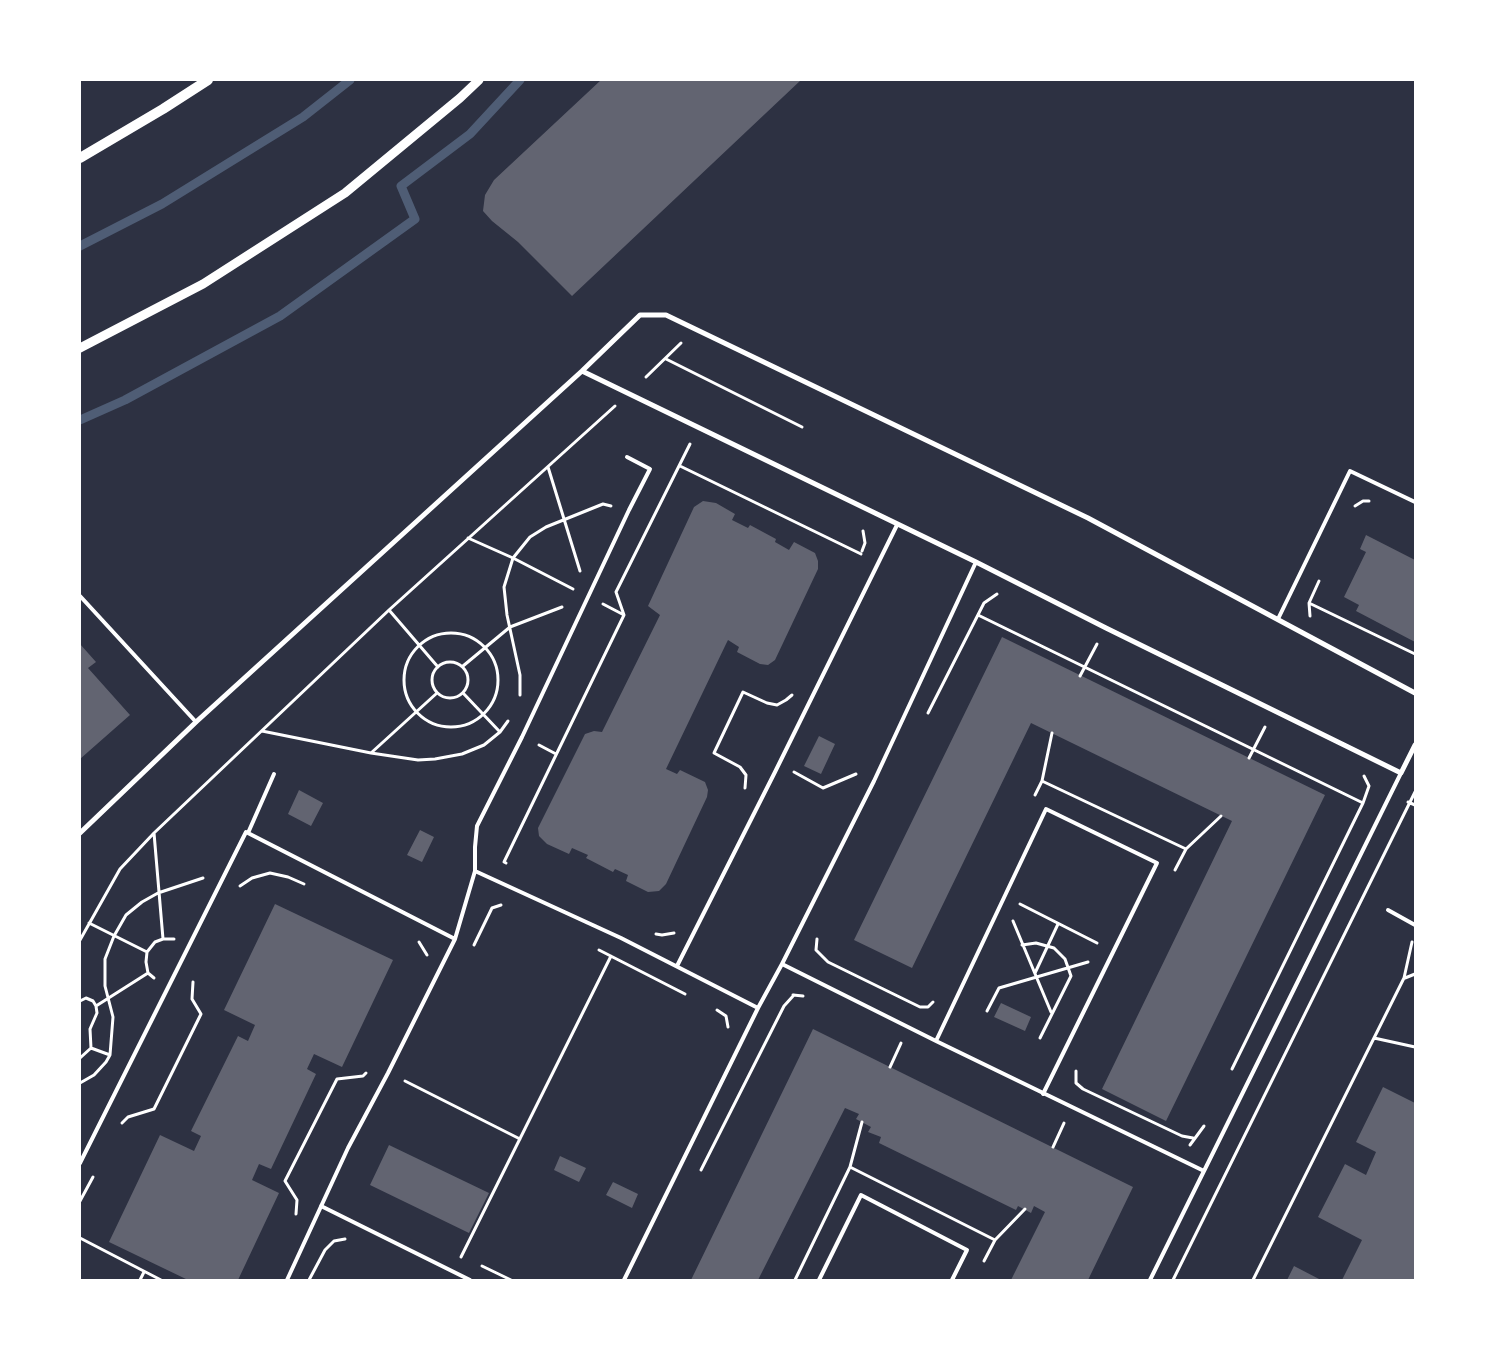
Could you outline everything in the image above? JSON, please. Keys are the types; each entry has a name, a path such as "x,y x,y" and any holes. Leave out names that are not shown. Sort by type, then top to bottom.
{"main road":[{"path":"80,158 164,110 208,80"}],"street":[{"path":"80,348 203,284 345,193 460,98 479,80"},
{"path":"80,833 196,722 582,371 640,315 666,315 1088,518 1415,693"},
{"path":"582,371 976,562 1401,773 1415,745"}],"lane":[{"path":"287,1280 348,1148 388,1074 455,940 475,871 476,826 522,737 650,469 627,457"},
{"path":"1278,619 1350,471 1415,502"},
{"path":"677,966 897,525"},
{"path":"624,1280 758,1008 874,781 976,562"},
{"path":"80,596 196,722"},
{"path":"1150,1280 1401,773"},
{"path":"80,1163 168,984 246,832 248,833 274,774"},
{"path":"936,1041 1046,810 1158,863 1042,1094"},
{"path":"248,833 455,940"},
{"path":"475,871 621,938 758,1008"},
{"path":"1388,910 1415,925"},
{"path":"782,964 1042,1094 1204,1171"},
{"path":"819,1280 861,1196 967,1250 952,1280"},
{"path":"321,1206 470,1280"}],"path":[{"path":"646,377 681,342"},
{"path":"666,359 802,427"},
{"path":"80,940 120,869 154,833 389,610 614,407"},
{"path":"510,865 504,862 624,614 616,592 691,444"},
{"path":"680,466 860,554 865,543 863,530"},
{"path":"548,467 588,597"},
{"path":"1351,513 1356,504 1364,501 1374,501"},
{"path":"517,701 520,694 520,675 506,615 504,588 513,558 530,537 564,518 603,504 629,510"},
{"path":"468,538 513,558 624,614"},
{"path":"1321,576 1308,603 1415,654"},
{"path":"463,666 510,627 588,597"},
{"path":"389,610 438,667"},
{"path":"978,615 1363,803"},
{"path":"1080,676 1106,628"},
{"path":"445,633 460,633 474,638 485,647 494,659 498,674 498,688 493,702 484,714 472,723 458,727 443,726 429,721 417,712 409,700 405,686 405,671 410,657 419,645 431,637 445,633"},
{"path":"451,661 463,666 469,682 463,693 459,696 447,698 437,693 433,688 432,682 434,670 438,667 445,662 451,661"},
{"path":"744,790 746,775 740,768 714,753 743,692 767,703 777,705 795,692"},
{"path":"371,753 437,693"},
{"path":"463,693 500,732"},
{"path":"1249,758 1273,711"},
{"path":"261,730 371,753 418,760 462,754 484,745 500,732 511,716"},
{"path":"1042,781 1052,733"},
{"path":"746,775 793,772 823,788 858,773 874,781"},
{"path":"1229,1075 1363,803 1369,786 1363,775"},
{"path":"1173,1280 1415,792"},
{"path":"1186,849 1221,816"},
{"path":"154,833 163,939"},
{"path":"234,890 252,878 270,873 288,877 305,885"},
{"path":"80,1083 94,1074 110,1055 113,1016 105,986 105,959 114,936 126,915 142,902 158,893 203,878 222,878"},
{"path":"1005,897 1113,952"},
{"path":"471,952 492,908 505,905"},
{"path":"1022,905 1012,922 1052,1012"},
{"path":"89,923 147,952"},
{"path":"1035,975 1058,924"},
{"path":"651,934 662,935 674,932"},
{"path":"454,1272 621,938"},
{"path":"148,973 147,952 155,942 163,939 173,939 188,946"},
{"path":"417,939 428,954 424,962"},
{"path":"1253,1280 1404,978 1413,939"},
{"path":"1022,945 1036,943 1048,945 1060,952 1069,967 1071,976 1040,1038"},
{"path":"594,948 686,994"},
{"path":"987,1012 999,988 1035,975 1090,961"},
{"path":"96,1006 148,973"},
{"path":"148,973 168,984"},
{"path":"1404,978 1415,974"},
{"path":"120,1125 128,1117 154,1109 201,1014 192,999 193,978"},
{"path":"699,1174 784,1006 794,995"},
{"path":"80,1001 86,998 93,1001 96,1006 97,1013 90,1029 91,1048"},
{"path":"711,1006 719,1011"},
{"path":"1374,1038 1415,1046"},
{"path":"91,1048 110,1055"},
{"path":"80,1058 91,1048"},
{"path":"295,1221 297,1200 285,1181 337,1079 363,1076 373,1066 520,1139"},
{"path":"402,1090 410,1073"},
{"path":"1182,1160 1193,1138 1203,1127 1207,1119"},
{"path":"850,1167 862,1122"},
{"path":"80,1201 93,1176"},
{"path":"995,1240 1024,1209"},
{"path":"80,1238 161,1280"},
{"path":"309,1280 325,1250 334,1241 344,1238 353,1243"},
{"path":"453,1252 470,1260"},
{"path":"478,1264 511,1280"},
{"path":"140,1280 144,1272"}],"building":[{"path":"601,80 801,80 572,296 518,242 492,221 483,211 485,195 494,180"},
{"path":"703,501 716,503 735,514 732,520 748,528 750,525 776,539 775,542 789,550 794,542 815,553 818,569 775,660 768,665 760,664 737,652 739,647 728,640 666,769 677,774 680,770 705,782 708,790 707,797 666,884 659,891 648,892 626,881 628,875 615,869 613,872 586,858 588,855 572,848 569,854 547,844 539,836 538,828 585,734 594,731 602,732 660,615 648,606 694,507"},
{"path":"1366,535 1415,560 1415,642 1356,611 1359,605 1344,597 1366,552 1360,549"},
{"path":"1002,637 1325,795 1166,1121 1102,1089 1232,821 1031,723 912,968 854,940"},
{"path":"80,644 96,662 88,668 130,715 80,759"},
{"path":"819,736 835,744 821,774 804,766"},
{"path":"299,790 323,803 311,826 288,814"},
{"path":"420,830 434,837 422,862 407,855"},
{"path":"275,904 393,960 342,1067 314,1054 307,1069 316,1074 271,1169 259,1164 252,1180 279,1193 238,1280 188,1280 109,1242 160,1135 194,1151 201,1136 191,1131 238,1036 248,1041 255,1025 224,1010"},
{"path":"1001,1003 1031,1017 1025,1031 994,1017"},
{"path":"813,1029 1133,1187 1088,1280 1011,1280 1045,1212 1034,1206 1031,1213 1018,1206 1016,1210 879,1143 881,1137 868,1132 871,1127 856,1119 859,1114 845,1108 758,1280 691,1280"},
{"path":"1383,1087 1415,1103 1415,1280 1342,1280 1362,1240 1318,1217 1345,1164 1366,1175 1376,1152 1356,1142"},
{"path":"389,1145 489,1193 469,1233 370,1185"},
{"path":"560,1156 586,1168 579,1182 554,1170"},
{"path":"613,1182 638,1194 632,1208 606,1195"},
{"path":"1294,1266 1321,1280 1287,1280"}],"waterway":[{"path":"80,246 162,204 303,117 350,80"},
{"path":"80,420 125,400 280,316 415,219 401,186 470,134 520,80"}]}
